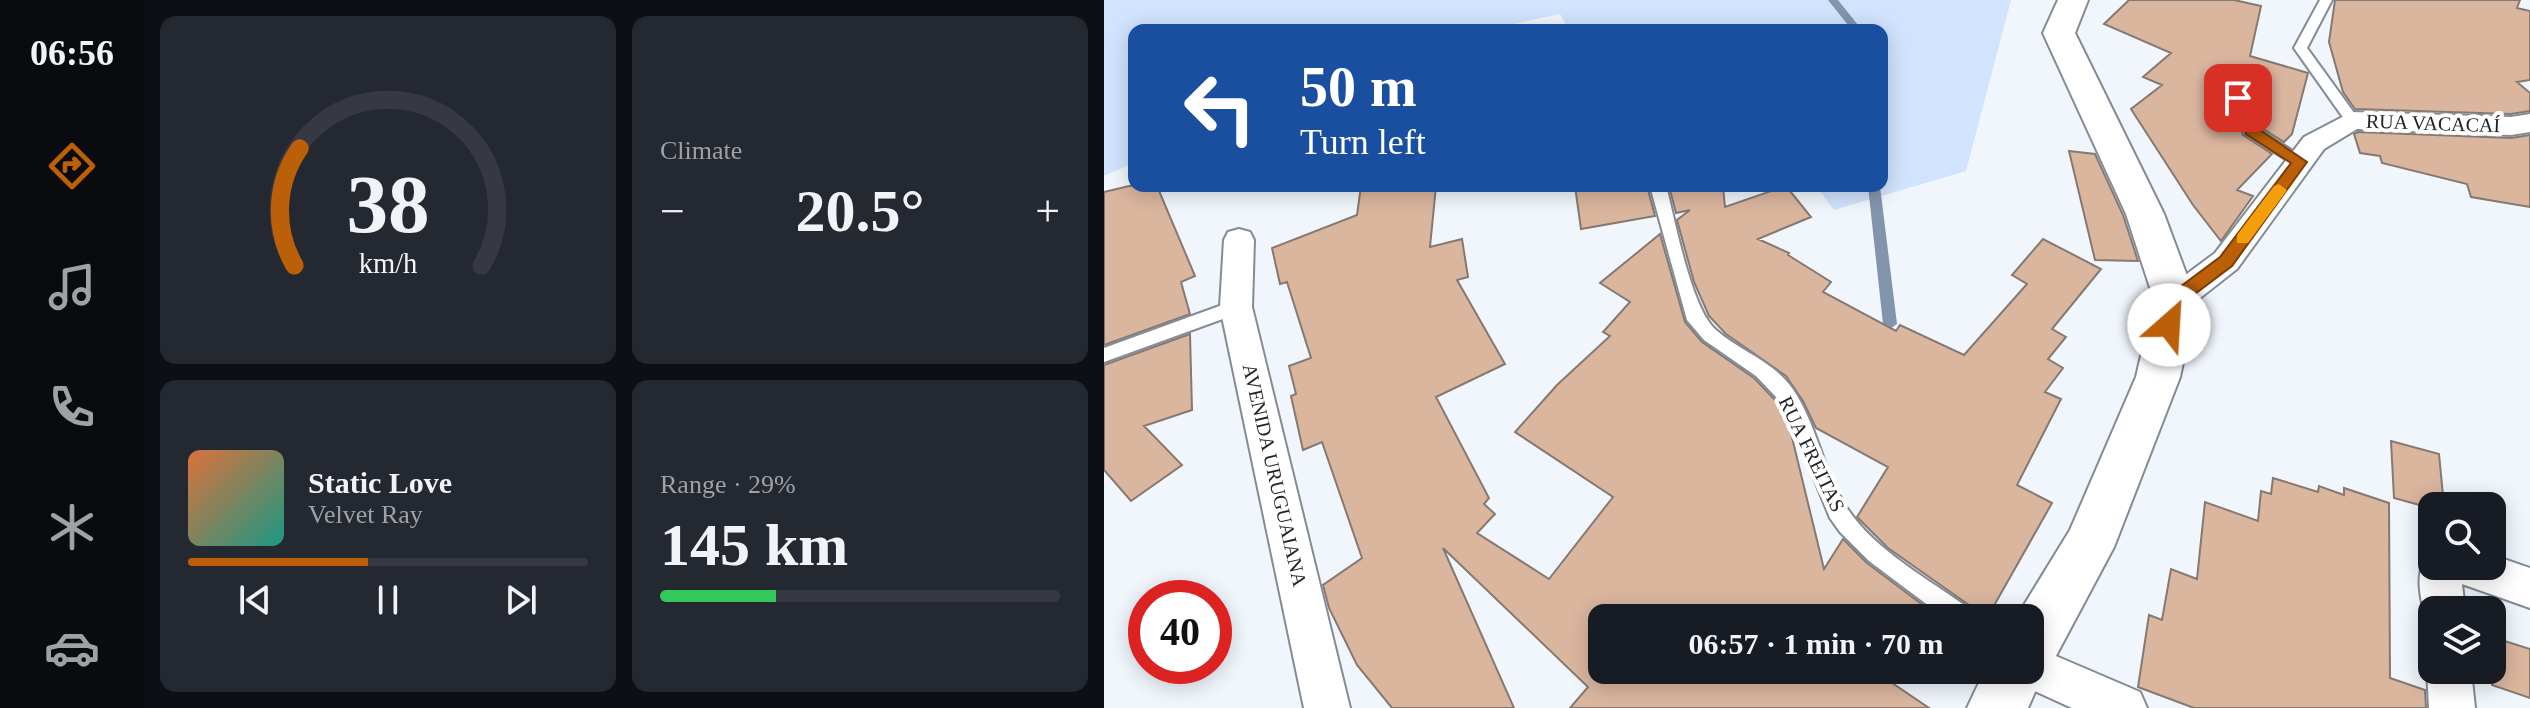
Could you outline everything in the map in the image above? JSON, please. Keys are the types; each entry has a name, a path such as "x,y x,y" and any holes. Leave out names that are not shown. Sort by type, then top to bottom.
{"street":[{"path":"2044,622 2094,533 2158,377 2175,300 2145,214 2059,33 2073,0"},
{"name":"RUA VACACAÍ","path":"2175,300 2226,261 2314,143 2352,120 2511,126 2530,123"},
{"name":"AVENIDA URUGUAIANA","path":"1239,240 1236,307 1327,708"},
{"path":"2506,580 2530,588"},
{"path":"2044,673 2124,708"},
{"path":"1996,708 2009,684"},
{"path":"2450,684 2452,708"}],"lane":[{"path":"2326,0 2300,48 2352,120"},
{"path":"2238,98 2251,131 2300,162"},
{"name":"RUA FREITAS","path":"1660,192 1693,315 1703,333 1772,378 1788,398 1838,513 1863,541 1945,604"},
{"path":"1104,355 1236,307"}],"shaded area":[{"path":"1104,0 2011,0 1966,171 1834,210 1820,192 1888,192 1888,24 1566,24 1560,14 1512,24 1128,24 1128,166 1104,176"}],"building":[{"path":"2129,0 2234,0 2261,6 2250,56 2308,73 2292,134 2284,142 2259,126 2246,95 2237,91 2228,97 2243,135 2272,154 2237,190 2253,196 2221,241 2193,205 2131,109 2162,85 2143,77 2171,53 2104,24"},
{"path":"2335,0 2520,0 2517,8 2530,11 2530,80 2517,82 2530,93 2530,111 2511,114 2355,109 2343,92 2329,42"},
{"path":"2354,134 2511,138 2530,135 2530,207 2471,197 2467,184 2382,163 2380,156 2360,153"},
{"path":"2069,151 2095,154 2123,215 2138,261 2095,260"},
{"path":"1128,186 1128,192 1160,192 1195,276 1181,282 1190,314 1104,345 1104,192"},
{"path":"1360,192 1435,192 1430,247 1462,239 1468,277 1457,280 1505,364 1436,397 1489,498 1484,504 1495,514 1477,533 1549,579 1613,497 1515,432 1557,385 1610,336 1603,332 1630,302 1600,283 1660,234 1685,322 1702,342 1754,378 1775,400 1789,425 1824,569 1843,539 1867,563 1921,604 1588,604 1588,684 1894,684 1929,708 1570,708 1588,687 1443,548 1514,708 1392,708 1357,665 1329,608 1323,585 1362,558 1322,442 1303,450 1291,396 1296,394 1289,366 1311,358 1287,282 1280,284 1272,248 1357,215"},
{"path":"1576,192 1649,192 1655,216 1581,229"},
{"path":"1671,192 1724,192 1725,207 1769,192 1791,192 1811,217 1758,239 1789,253 1831,282 1823,292 1896,331 1900,325 1964,355 2027,284 2012,275 2043,239 2101,269 2052,329 2066,337 2048,359 2063,368 2045,392 2061,399 2017,485 2052,503 1995,604 1967,604 1888,548 1857,517 1888,467 1816,428 1786,376 1726,334 1709,316 1694,282 1677,220 1690,210 1676,213"},
{"path":"1190,334 1192,410 1144,426 1182,465 1131,501 1104,470 1104,365"},
{"path":"2391,441 2439,454 2443,492 2418,492 2418,505 2394,498"},
{"path":"2273,478 2318,492 2319,486 2344,495 2344,488 2389,503 2390,678 2425,690 2426,708 2194,708 2138,687 2149,615 2162,620 2171,569 2197,579 2205,502 2258,521 2261,491 2271,494"},
{"path":"2506,641 2530,649 2530,698 2492,685 2506,684"}],"waterway":[{"path":"1833,0 1852,24"},
{"path":"1875,192 1890,324"}],"slow traffic":[{"path":"2242,239 2279,190"}],"route":[{"path":"2169,325 2175,300 2226,261 2300,162 2251,131 2238,98"}]}
